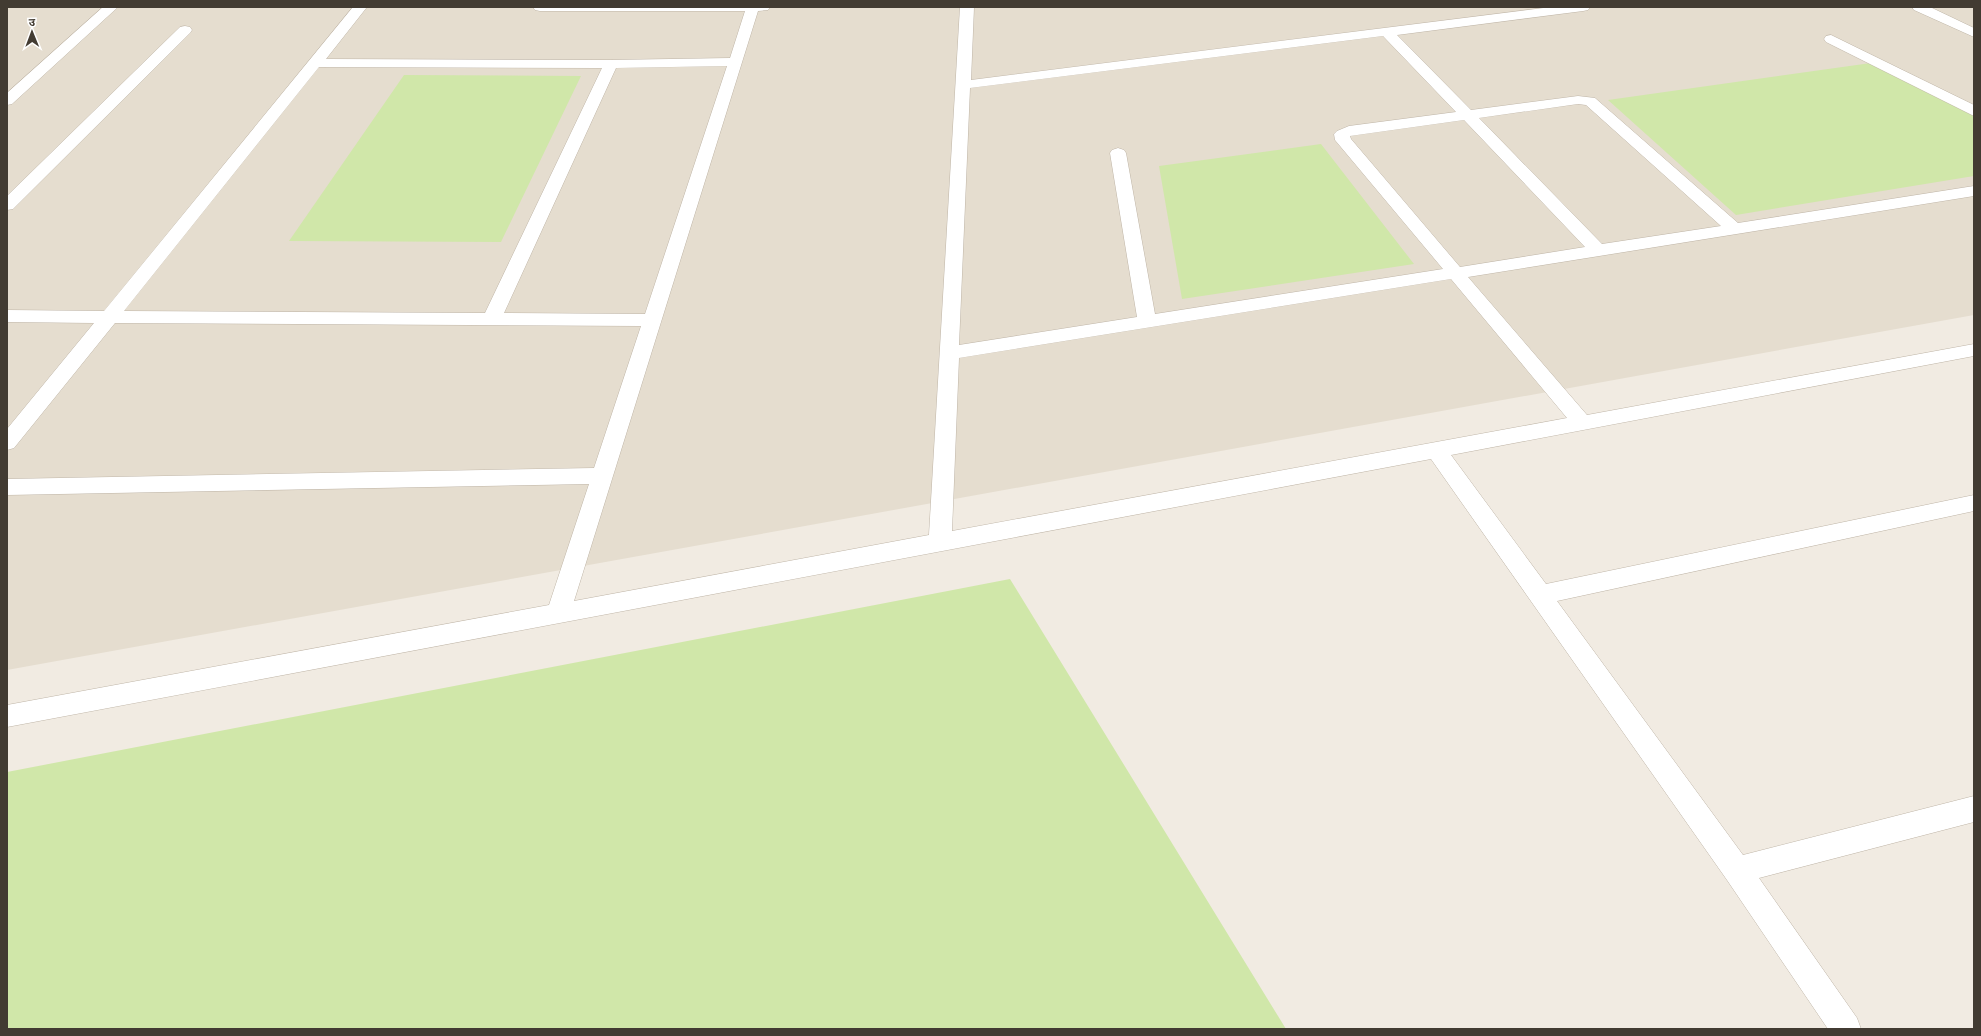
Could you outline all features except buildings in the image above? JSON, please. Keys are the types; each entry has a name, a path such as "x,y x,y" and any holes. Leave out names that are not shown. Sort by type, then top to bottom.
{"street":[{"path":"7,101 111,7"},
{"path":"7,443 360,7"},
{"path":"540,7 756,7 734,62 558,613"},
{"path":"940,542 967,7"},
{"path":"1496,7 1507,17"},
{"path":"963,85 1583,7"},
{"path":"1918,7 1974,33"},
{"path":"7,205 185,30"},
{"path":"1387,32 1598,250"},
{"path":"1831,39 1974,111"},
{"path":"315,63 611,64 734,62"},
{"path":"491,320 611,64"},
{"path":"1582,423 1343,140 1342,134 1349,131 1578,100 1590,101 1735,229"},
{"path":"1118,153 1147,322"},
{"path":"950,353 1974,191"},
{"path":"7,316 652,320"},
{"path":"7,716 1974,350"},
{"path":"1437,450 1737,870 1846,1029"},
{"path":"7,487 602,476"},
{"path":"1540,595 1974,503"},
{"path":"1737,870 1974,809"}],"shaded area":[{"path":"7,7 1974,7 1974,315 7,670"}],"green space":[{"path":"1871,63 1974,115 1974,176 1736,215 1608,100"},
{"path":"404,75 581,76 501,242 289,241"},
{"path":"1321,144 1414,264 1182,299 1159,166"},
{"path":"1010,579 1286,1029 7,1029 7,772"}]}
